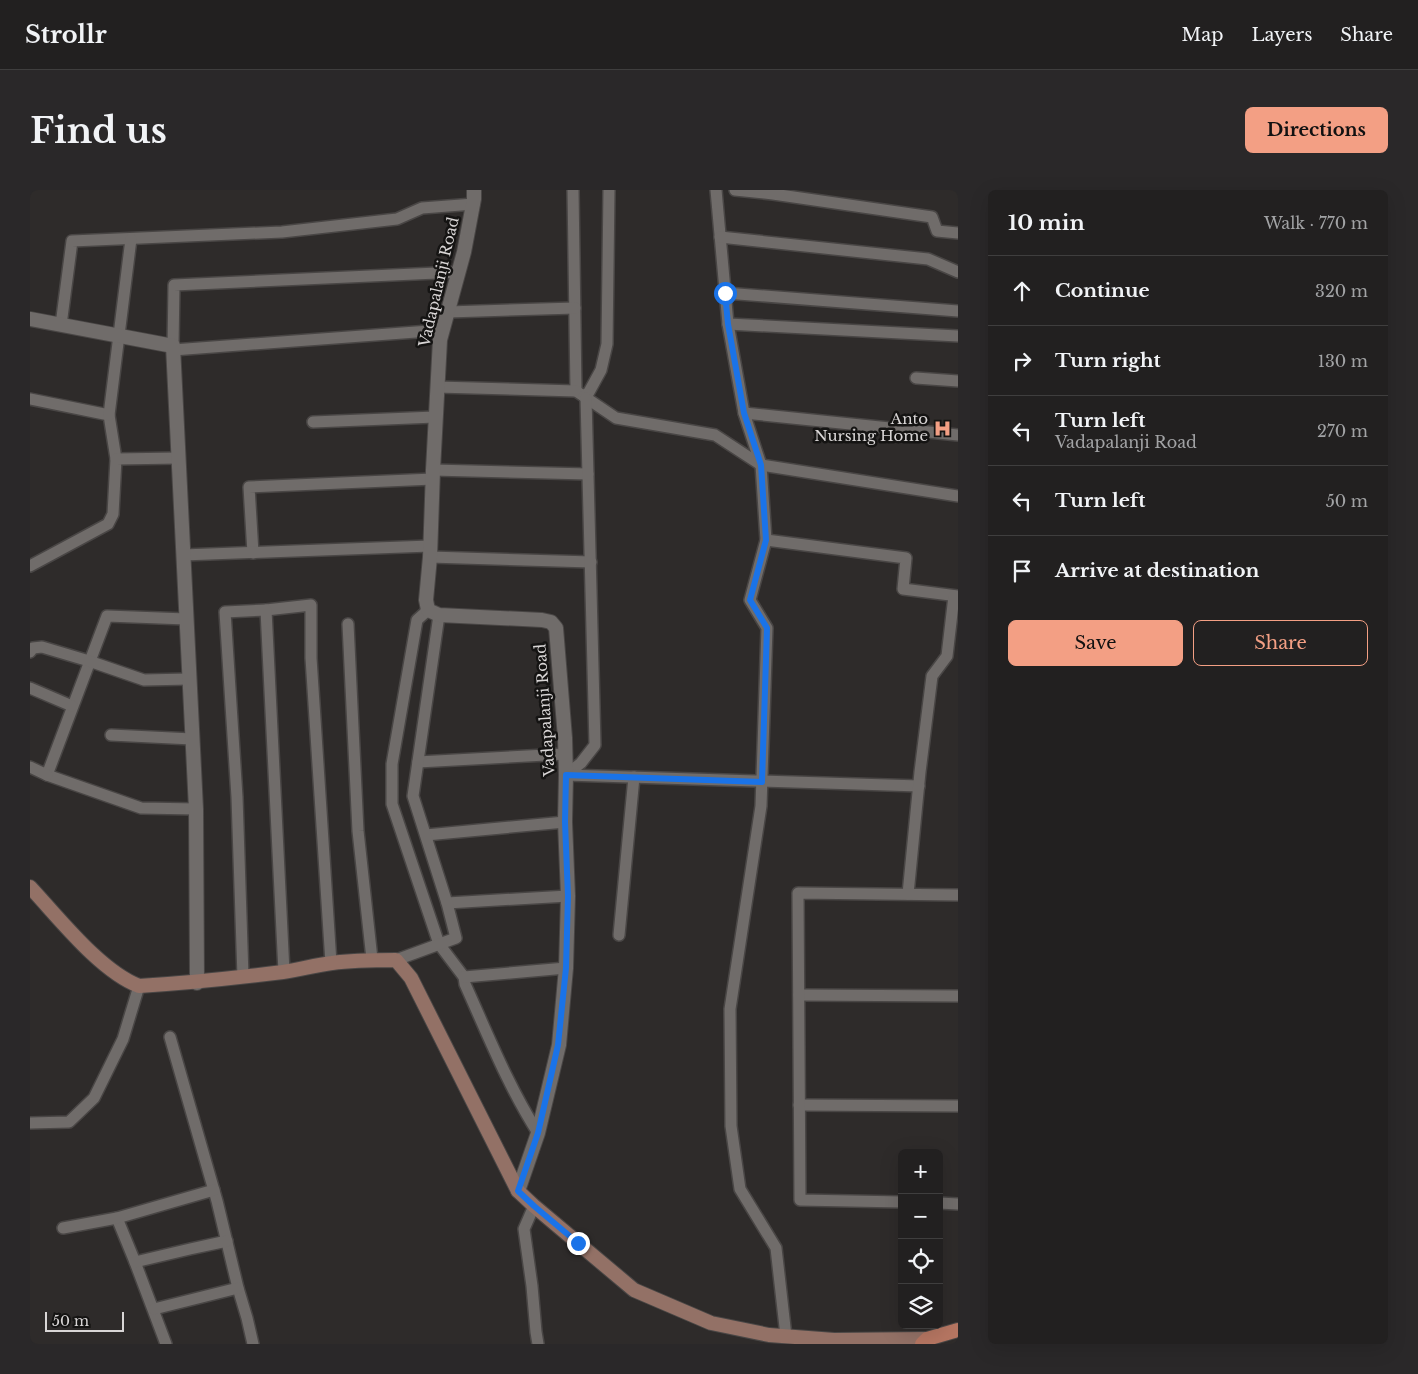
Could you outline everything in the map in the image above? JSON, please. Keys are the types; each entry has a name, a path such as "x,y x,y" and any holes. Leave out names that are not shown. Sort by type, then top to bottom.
{"main road":[{"path":"30,887 92,954 119,975 139,986 197,983 284,972 331,963 396,960 411,978 518,1191 634,1290 711,1323 769,1335 834,1340 925,1342 958,1330"}],"street":[{"path":"566,775 581,763 595,745 588,474 574,308 573,190"},
{"path":"437,387 582,395 589,392 601,370 607,344 609,190"},
{"path":"716,190 728,324 744,413 761,465 766,540 750,600 767,628 762,782 761,806 730,1008 731,1126 740,1189 776,1248 786,1336"},
{"path":"734,190 932,216 937,231 958,233"},
{"path":"61,325 72,242 282,232 397,220 422,208 474,197"},
{"name":"Vadapalanji Road","path":"474,197 464,252 440,340 426,600 433,612 542,620 551,622 556,628 566,775 565,822 568,896 566,968 558,1045 538,1133 518,1191"},
{"path":"720,237 928,259 958,272"},
{"path":"30,566 108,524 113,514 116,458 109,415 131,239"},
{"path":"197,983 196,809 173,348 174,285 459,272"},
{"path":"725,293 958,311"},
{"path":"448,312 574,308"},
{"path":"30,319 173,348 442,330"},
{"path":"728,324 958,336"},
{"path":"916,378 958,381"},
{"path":"582,395 616,418 715,435 761,465 958,496"},
{"path":"30,399 109,415"},
{"path":"744,413 958,435"},
{"path":"314,422 435,417"},
{"path":"116,458 178,458"},
{"path":"253,552 250,488 433,474 588,474"},
{"path":"766,540 906,558 903,589 956,596 947,656 932,676 908,894"},
{"path":"183,555 253,552 430,551 591,562"},
{"path":"243,977 236,797 225,612 310,605 311,658 331,963"},
{"path":"266,610 284,972"},
{"path":"396,960 456,938 447,903 413,796 433,612"},
{"path":"433,612 417,620 392,764 392,804 439,944 464,977 465,984 506,1076 524,1112 538,1133"},
{"path":"46,775 107,616 186,620"},
{"path":"348,624 358,831 372,960"},
{"path":"30,652 34,648 42,647 144,680 189,679"},
{"path":"30,688 72,706"},
{"path":"111,735 192,740"},
{"path":"418,762 565,754"},
{"path":"30,767 46,775 141,808 196,809"},
{"path":"566,775 919,786"},
{"path":"619,935 634,777"},
{"path":"426,835 565,822"},
{"path":"898,1202 800,1200 798,893 958,895"},
{"path":"447,903 568,896"},
{"path":"464,977 566,968"},
{"path":"30,1123 69,1122 94,1098 124,1039 139,986"},
{"path":"798,994 958,996"},
{"path":"170,1037 214,1190 253,1344"},
{"path":"799,1105 958,1106"},
{"path":"63,1228 117,1218 214,1190"},
{"path":"943,1203 958,1204"},
{"path":"534,1206 524,1229 538,1344"},
{"path":"117,1218 154,1309 166,1344"},
{"path":"135,1262 227,1241"},
{"path":"154,1309 238,1288"}],"place":[{"name":"Anto Nursing Home","path":"942,428"}],"route":[{"path":"578,1243 518,1191 538,1133 558,1045 566,968 568,896 565,822 566,775 762,782 767,628 750,600 766,540 761,465 744,413 728,324 725,293"}]}
